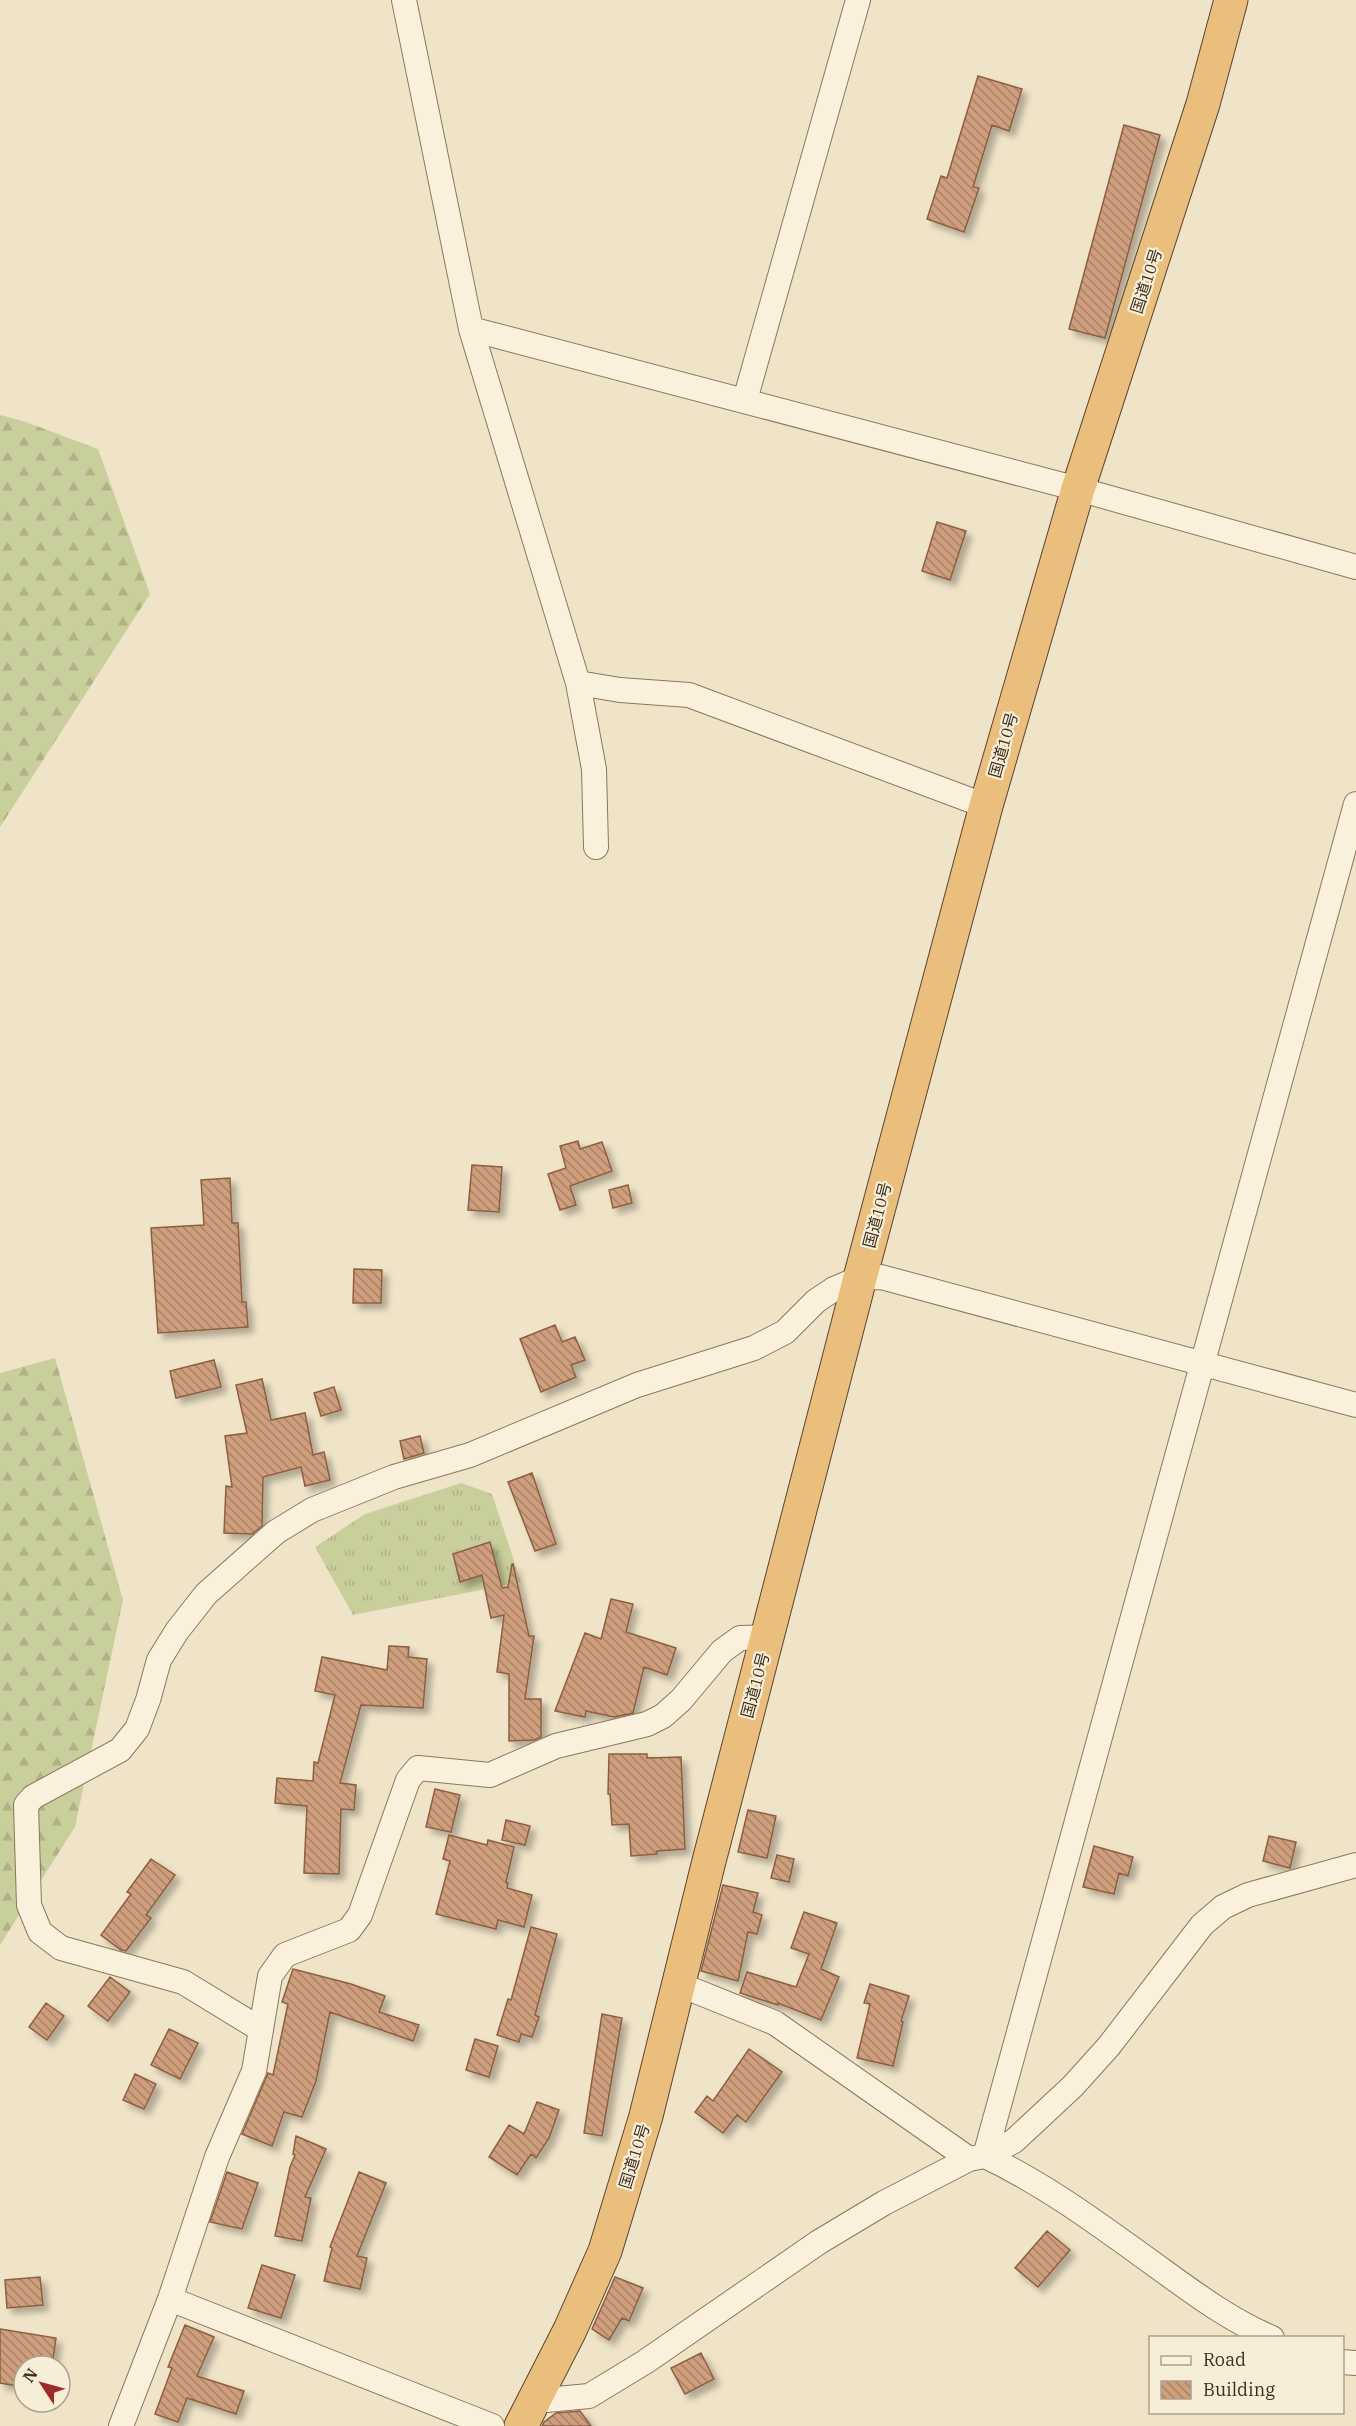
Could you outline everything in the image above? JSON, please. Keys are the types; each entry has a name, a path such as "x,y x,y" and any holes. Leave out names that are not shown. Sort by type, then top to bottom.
{"highway":[{"name":"国道10号","path":"528,2413 570,2330 605,2250 646,2116 860,1278 986,806 1078,489 1203,104 1231,0"}],"street":[{"path":"404,0 471,329 578,684 594,769 596,847"},
{"path":"745,400 858,0"},
{"path":"471,329 1078,489 1356,567"},
{"path":"578,684 620,690 689,695 986,806"},
{"path":"977,2157 1202,1364 1356,804"},
{"path":"260,2029 183,1982 61,1948 40,1932 29,1905 26,1805 33,1797 120,1750 137,1729 159,1660 177,1631 206,1594 276,1532 312,1510 394,1477 470,1455 637,1385 754,1348 785,1332 816,1301 834,1289 860,1278 881,1277 1356,1406"},
{"path":"120,2426 170,2299 218,2157 254,2071 270,1976 285,1954 349,1930 360,1915 408,1780 418,1768 490,1775 556,1746 646,1724 663,1716 681,1700 722,1651 740,1638 768,1637"},
{"path":"528,2413 589,2396 645,2362 819,2242 884,2203 1014,2141 1073,2086 1109,2046 1202,1925 1223,1907 1248,1895 1356,1865"},
{"path":"678,1984 775,2023 977,2157 1018,2172 1097,2222 1219,2311 1247,2327 1270,2336"},
{"path":"170,2299 492,2426"}],"green space":[{"path":"0,415 26,422 98,449 150,594 0,827"},
{"path":"55,1358 123,1600 75,1827 0,1945 0,1373"},
{"path":"461,1483 492,1494 521,1582 353,1615 315,1547 365,1514"}],"building":[{"path":"978,76 1022,89 1009,131 992,125 973,187 979,188 964,232 927,219 941,176 947,178"},
{"path":"1124,125 1160,135 1105,338 1069,329"},
{"path":"937,522 966,531 950,580 922,571"},
{"path":"578,1141 580,1149 602,1142 612,1171 570,1186 576,1205 560,1210 548,1174 566,1168 560,1146"},
{"path":"472,1165 502,1167 499,1212 468,1210"},
{"path":"230,1178 232,1223 238,1223 242,1302 246,1302 248,1327 158,1333 151,1228 204,1225 201,1180"},
{"path":"628,1185 632,1203 613,1208 609,1190"},
{"path":"354,1269 382,1270 381,1303 353,1303"},
{"path":"555,1325 562,1342 575,1337 585,1360 571,1365 576,1377 541,1392 520,1339"},
{"path":"214,1360 221,1387 176,1398 170,1371"},
{"path":"262,1379 271,1420 305,1413 313,1455 324,1452 330,1480 305,1486 301,1467 263,1477 262,1526 252,1534 224,1533 226,1486 232,1487 225,1436 247,1433 236,1385"},
{"path":"334,1387 341,1410 321,1416 314,1393"},
{"path":"420,1436 424,1453 404,1459 400,1441"},
{"path":"532,1473 556,1544 535,1551 508,1482"},
{"path":"490,1542 502,1588 508,1587 513,1564 529,1636 534,1636 525,1699 541,1699 541,1737 534,1740 509,1741 509,1674 497,1672 504,1615 491,1618 482,1575 460,1582 453,1554"},
{"path":"611,1599 633,1604 626,1632 676,1648 667,1675 644,1667 633,1713 614,1717 586,1711 585,1717 555,1711 585,1633 601,1639"},
{"path":"389,1646 409,1647 408,1657 427,1659 423,1708 361,1705 340,1783 356,1785 354,1810 341,1809 339,1874 304,1873 307,1806 275,1803 277,1778 313,1781 314,1762 318,1763 335,1695 315,1691 322,1657 387,1670"},
{"path":"609,1754 647,1754 647,1758 681,1757 685,1849 631,1856 629,1824 612,1825 610,1794 608,1794"},
{"path":"435,1789 460,1795 451,1832 426,1827"},
{"path":"748,1810 776,1816 767,1858 738,1852"},
{"path":"506,1820 530,1826 525,1845 502,1840"},
{"path":"449,1835 487,1845 488,1840 514,1847 506,1882 508,1883 507,1888 532,1895 524,1927 498,1920 496,1929 436,1914 450,1861 443,1859"},
{"path":"1269,1836 1296,1842 1290,1868 1263,1861"},
{"path":"1094,1846 1133,1857 1128,1876 1119,1873 1114,1894 1083,1887"},
{"path":"777,1855 794,1859 789,1882 771,1878"},
{"path":"151,1859 175,1875 146,1915 151,1918 126,1951 121,1950 101,1935 131,1894 127,1892"},
{"path":"723,1885 758,1893 753,1912 762,1915 757,1934 748,1932 738,1981 701,1971"},
{"path":"804,1912 837,1923 821,1969 839,1977 821,2020 778,2003 778,2005 740,1993 747,1972 796,1987 809,1954 791,1948"},
{"path":"531,1927 557,1934 535,2015 539,2017 532,2037 521,2034 519,2042 497,2035 508,1999 511,2000"},
{"path":"293,1969 351,1984 385,1996 379,2012 419,2025 413,2041 330,2012 316,2081 302,2117 284,2112 272,2146 242,2134 268,2073 273,2075 288,2004 282,2002"},
{"path":"110,1977 130,1992 108,2021 88,2006"},
{"path":"870,1984 909,1996 901,2021 903,2022 893,2066 857,2058 870,2004 864,2003"},
{"path":"46,2003 64,2016 47,2040 29,2027"},
{"path":"602,2014 622,2018 602,2136 584,2133"},
{"path":"169,2029 198,2043 180,2079 151,2065"},
{"path":"475,2039 498,2046 489,2077 466,2070"},
{"path":"749,2049 782,2072 746,2122 737,2115 723,2133 695,2112 707,2096 713,2101"},
{"path":"135,2074 156,2084 144,2109 123,2100"},
{"path":"537,2102 559,2110 549,2138 536,2158 531,2154 517,2175 489,2157 509,2125 524,2134"},
{"path":"296,2136 326,2149 305,2197 311,2198 302,2241 275,2236 290,2167 295,2155 293,2154"},
{"path":"227,2172 258,2183 242,2229 210,2222"},
{"path":"359,2172 386,2183 357,2256 367,2258 360,2289 324,2281 332,2248 330,2247"},
{"path":"1047,2231 1070,2250 1038,2287 1015,2268"},
{"path":"262,2265 295,2275 281,2318 248,2308"},
{"path":"40,2277 43,2305 7,2308 5,2280"},
{"path":"615,2277 643,2288 629,2321 622,2318 609,2340 592,2329"},
{"path":"185,2325 214,2337 197,2376 244,2391 236,2414 187,2398 178,2422 155,2414 172,2368 168,2367"},
{"path":"0,2329 56,2338 54,2354 12,2354 12,2385 0,2383"},
{"path":"701,2353 714,2379 685,2394 671,2368"},
{"path":"580,2411 591,2426 542,2426 556,2413"}]}
